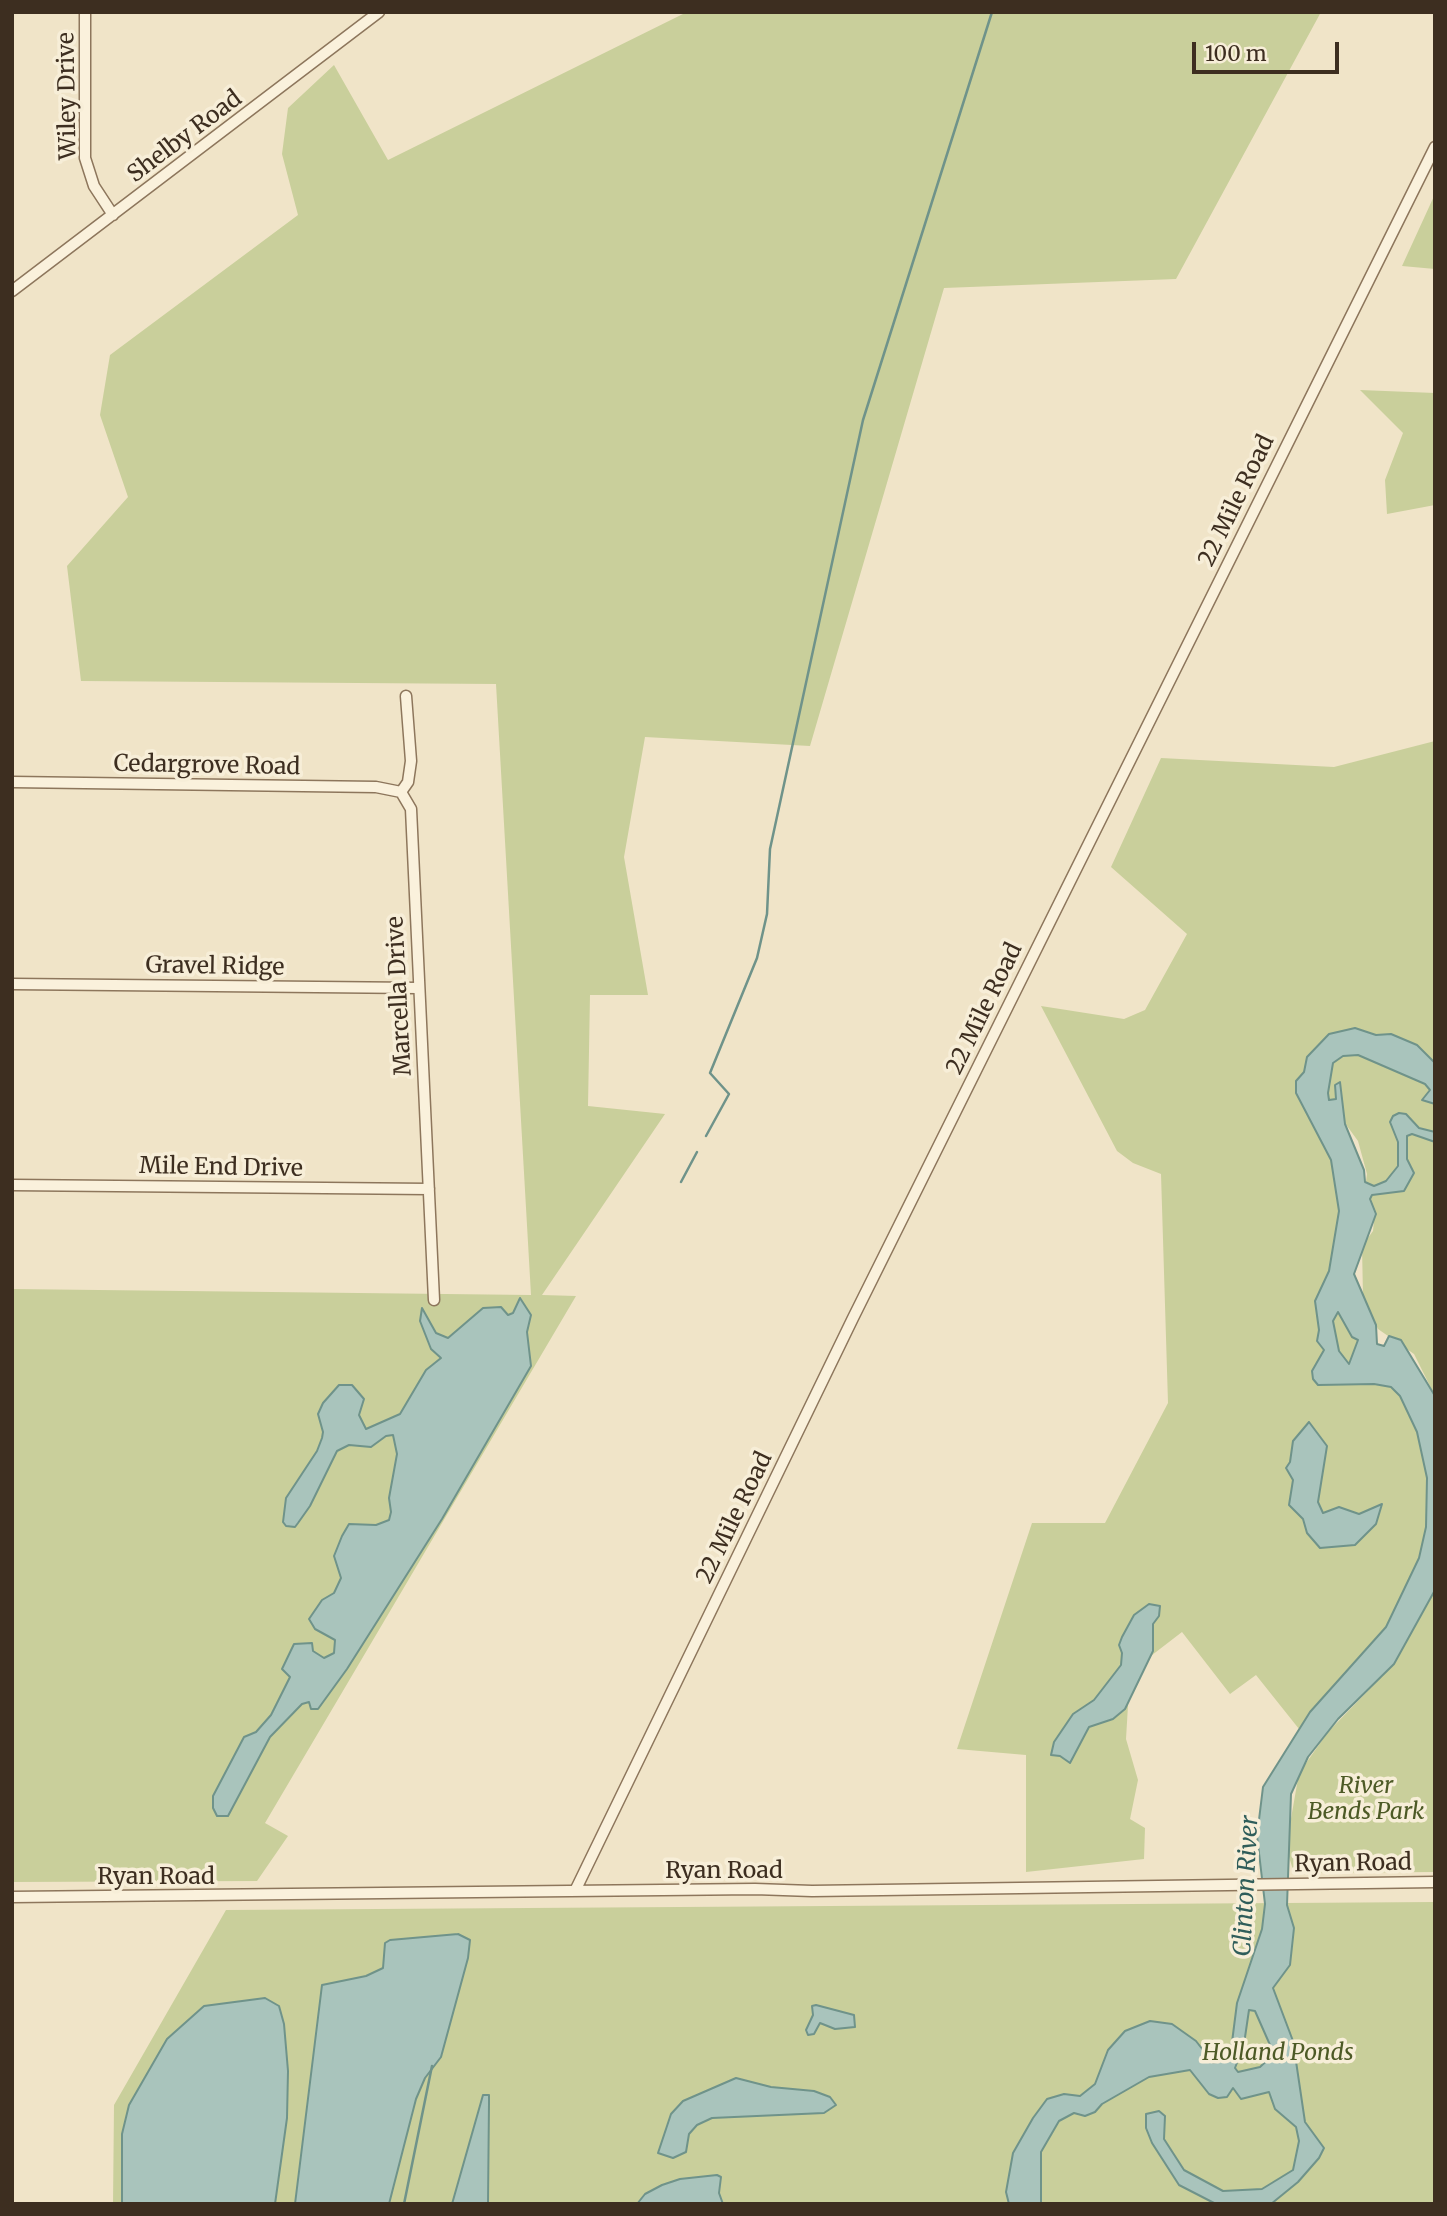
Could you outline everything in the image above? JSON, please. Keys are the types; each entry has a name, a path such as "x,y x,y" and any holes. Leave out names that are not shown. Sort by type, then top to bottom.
{"street":[{"name":"Wiley Drive","path":"85,12 85,158 94,186 113,215"},
{"name":"Shelby Road","path":"12,291 379,12"},
{"name":"22 Mile Road","path":"575,1891 848,1328 1435,147"},
{"path":"401,792 408,782 411,761 406,696"},
{"name":"Cedargrove Road","path":"12,782 376,787 401,792"},
{"name":"Marcella Drive","path":"401,792 411,809 434,1300"},
{"name":"Gravel Ridge","path":"12,984 418,988"},
{"name":"Mile End Drive","path":"12,1185 429,1189"},
{"name":"Ryan Road","path":"12,1897 1435,1882"}],"green space":[{"path":"687,12 1321,12 1176,279 944,288 810,746 645,737 624,857 648,995 590,995 588,1106 665,1114 542,1295 576,1296 265,1823 288,1836 257,1881 12,1882 12,1289 531,1295 496,684 81,681 67,566 128,497 100,415 110,355 298,215 282,154 288,108 334,65 388,160"},
{"path":"1435,194 1435,269 1402,266"},
{"path":"1360,390 1435,393 1435,505 1387,514 1385,480 1403,433"},
{"path":"1435,741 1435,1396 1414,1354 1378,1329 1363,1297 1362,1246 1373,1231 1375,1210 1364,1198 1348,1302 1430,1426 1435,1549 1396,1635 1307,1739 1256,1675 1230,1694 1182,1632 1130,1672 1126,1739 1138,1780 1130,1819 1145,1828 1144,1859 1026,1872 1026,1755 957,1749 1032,1523 1105,1523 1168,1403 1161,1174 1133,1163 1117,1151 1041,1006 1124,1019 1145,1010 1187,934 1111,867 1161,758 1334,767","holes":["1320,1089 1358,1141 1367,1174 1364,1196"]},
{"name":"River Bends Park","path":"1435,1591 1435,1872 1294,1873 1286,1847 1299,1773 1328,1732 1392,1666"},
{"name":"Holland Ponds","path":"1435,1902 1435,2204 113,2204 114,2105 226,1910"}],"water":[{"path":"1355,1028 1376,1035 1391,1034 1417,1045 1435,1063 1435,1104 1422,1100 1430,1090 1425,1084 1358,1055 1343,1056 1333,1063 1328,1093 1329,1100 1336,1099 1335,1085 1340,1082 1345,1124 1364,1170 1365,1182 1374,1186 1386,1181 1398,1166 1398,1142 1390,1122 1393,1116 1406,1114 1419,1128 1435,1132 1435,1142 1412,1134 1407,1136 1407,1159 1414,1173 1404,1191 1372,1195 1370,1199 1376,1214 1354,1274 1376,1325 1377,1344 1384,1346 1389,1336 1401,1340 1435,1396 1435,1590 1394,1664 1338,1719 1308,1757 1291,1794 1287,1905 1294,1928 1290,1965 1273,1988 1293,2041 1305,2122 1324,2148 1319,2158 1298,2182 1271,2204 1216,2204 1179,2185 1152,2143 1146,2128 1146,2114 1159,2111 1165,2116 1164,2139 1184,2170 1223,2191 1262,2189 1293,2170 1299,2141 1296,2127 1275,2109 1269,2092 1241,2099 1233,2088 1227,2097 1218,2098 1209,2094 1190,2070 1149,2077 1102,2104 1095,2112 1085,2116 1074,2113 1059,2121 1041,2152 1041,2204 1009,2204 1006,2192 1013,2153 1033,2118 1047,2099 1064,2094 1080,2096 1095,2084 1108,2050 1125,2031 1150,2021 1172,2024 1196,2041 1213,2063 1225,2060 1231,2050 1237,2003 1262,1929 1265,1904 1257,1836 1263,1787 1310,1712 1386,1627 1419,1558 1426,1527 1427,1478 1417,1432 1400,1396 1391,1387 1374,1384 1318,1385 1313,1379 1312,1371 1324,1350 1317,1341 1319,1330 1315,1301 1329,1271 1339,1211 1331,1160 1296,1093 1296,1081 1304,1072 1307,1057 1329,1034","holes":["1338,1312 1352,1337 1358,1340 1349,1364 1339,1351 1333,1321","1249,2010 1255,2011 1274,2054 1260,2067 1238,2072 1235,2068 1244,2044"]},
{"path":"520,1298 531,1315 527,1332 531,1366 442,1519 347,1669 318,1709 311,1709 309,1702 302,1704 270,1737 228,1816 217,1816 213,1808 213,1796 244,1737 256,1732 271,1715 290,1677 282,1669 294,1644 312,1643 313,1651 324,1658 334,1653 335,1640 315,1629 309,1619 322,1600 334,1593 341,1578 334,1556 342,1536 349,1524 376,1525 389,1520 389,1498 397,1454 393,1435 386,1436 371,1447 349,1445 337,1451 310,1506 295,1527 286,1526 283,1522 286,1498 317,1451 322,1438 318,1414 323,1403 339,1385 352,1385 364,1399 359,1415 366,1429 400,1414 426,1370 441,1358 431,1349 420,1321 422,1308 436,1333 448,1338 483,1308 501,1307 508,1315 513,1313"},
{"path":"1309,1422 1327,1446 1318,1502 1323,1513 1339,1507 1359,1514 1382,1504 1376,1524 1355,1545 1320,1548 1307,1533 1303,1519 1289,1505 1293,1480 1286,1468 1290,1462 1293,1441"},
{"path":"1149,1604 1160,1606 1159,1616 1153,1624 1153,1651 1125,1709 1113,1719 1089,1727 1070,1763 1060,1756 1051,1755 1054,1742 1073,1714 1094,1700 1121,1665 1122,1653 1119,1645 1122,1637 1134,1615"},
{"path":"458,1934 470,1940 468,1958 441,2057 425,2078 416,2099 389,2204 295,2204 322,1985 366,1976 383,1968 385,1943 390,1940"},
{"path":"265,1998 279,2006 284,2024 288,2071 287,2118 275,2204 122,2204 122,2134 129,2105 167,2039 204,2006"},
{"path":"812,2006 854,2015 855,2027 835,2029 820,2023 814,2034 808,2035 806,2030 813,2015"},
{"path":"736,2078 771,2087 814,2091 830,2097 836,2105 824,2113 712,2118 697,2125 689,2134 686,2152 673,2158 658,2153 671,2114 683,2101"},
{"path":"483,2095 489,2095 488,2204 452,2204"},
{"path":"717,2175 721,2177 719,2193 723,2204 637,2204 645,2194 662,2185 680,2179"}],"waterway":[{"path":"706,1136 729,1094 710,1073 757,958 767,914 770,849 863,420 992,12"},
{"path":"681,1182 697,1152"},
{"path":"404,2204 432,2066"}],"water label":[{"name":"Clinton River","path":"1247,1886"}]}
